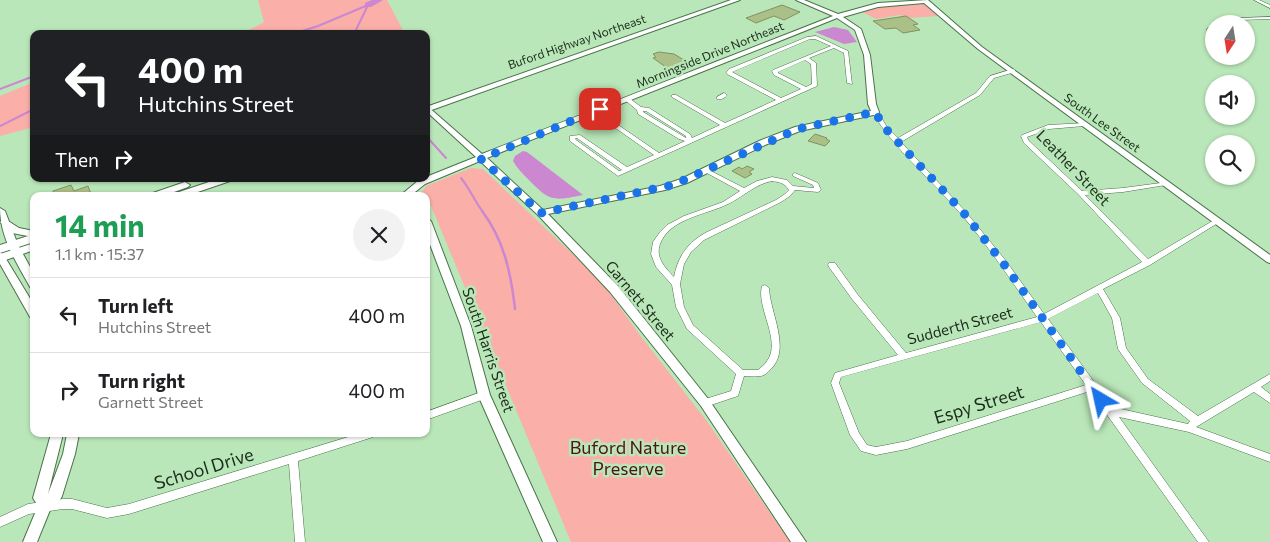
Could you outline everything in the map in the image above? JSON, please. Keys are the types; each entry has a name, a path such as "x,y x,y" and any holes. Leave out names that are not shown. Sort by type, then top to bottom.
{"main road":[{"name":"Buford Highway Northeast","path":"430,106 722,0"},
{"name":"Buford Highway Northeast","path":"430,106 737,0"},
{"path":"166,192 195,182"},
{"path":"189,192 218,182"},
{"path":"5,222 16,231 30,235"},
{"path":"0,255 15,249 30,239"},
{"path":"15,249 30,247"}],"street":[{"path":"799,0 838,16 858,29 867,55 872,104 875,112 898,141 963,212 1003,263 1203,542"},
{"name":"Morningside Drive Northeast","path":"430,179 838,16 878,5 924,0"},
{"name":"South Lee Street","path":"924,0 964,35 1270,260"},
{"path":"1256,0 1270,7"},
{"path":"1255,18 1270,18"},
{"path":"780,100 729,73 731,70 816,37 846,52 850,83"},
{"path":"805,89 776,74 775,71 835,46"},
{"path":"627,170 578,136 572,138 618,174 659,156 724,125 815,85 813,63 805,58"},
{"path":"898,141 978,94 984,84 994,74 1013,71"},
{"path":"674,96 724,125"},
{"path":"627,100 659,125 681,138 691,141"},
{"path":"640,109 647,109 688,135 691,141"},
{"name":"Garnett Street","path":"430,110 541,213 614,290 705,404 799,542"},
{"path":"541,213 662,188 684,181 762,143 798,129 875,112"},
{"path":"606,119 659,156"},
{"path":"659,125 666,121"},
{"name":"Leather Street","path":"1084,124 1048,127 1024,136 1026,142 1080,193 1147,264"},
{"path":"590,153 598,150"},
{"path":"707,171 744,191"},
{"path":"791,188 818,190 816,184 794,175"},
{"path":"676,284 661,268 655,256 655,249 663,230 679,220 727,202 763,180 781,180 789,184 791,194 783,200 736,219 702,237 683,258 676,284 680,307 690,327 741,373 760,373 771,363 774,356 775,339 764,298 765,288"},
{"name":"Morningside Drive Northeast","path":"411,192 422,182"},
{"path":"1080,193 1123,190 1166,183"},
{"path":"0,211 15,249 30,277"},
{"name":"Sudderth Street","path":"876,451 864,448 855,436 835,383 838,375 1043,318 1147,264 1218,221"},
{"name":"South Harris Street","path":"430,232 466,326 484,394 550,542"},
{"path":"0,255 30,307"},
{"path":"832,265 854,297 904,356"},
{"path":"1100,290 1116,318 1122,349 1145,381 1196,420"},
{"path":"705,404 735,393 741,373"},
{"path":"1189,428 1196,420 1270,377"},
{"name":"Espy Street","path":"876,451 907,445 1091,387"},
{"path":"1254,387 1270,399"},
{"path":"430,414 484,394"},
{"path":"1110,413 1128,414 1189,428 1270,458"},
{"path":"44,506 40,498 56,437"},
{"path":"30,542 44,506 55,496 63,475 72,437"},
{"name":"School Drive","path":"0,522 28,509 44,506 72,504 107,513 114,512 193,490 360,437"},
{"path":"293,458 300,542"}],"green space":[{"path":"258,0 387,0 403,30 247,30 264,22"},
{"path":"919,3 926,5 938,16 910,18 900,15 876,19 862,12 885,6"},
{"path":"30,84 30,128 0,136 0,96"},
{"name":"Buford Nature Preserve","path":"471,168 483,169 602,282 639,334 706,420 790,542 571,542 430,205 430,192 422,192 426,186"}],"shaded area":[{"path":"834,27 848,30 857,42 844,44 815,32"},
{"path":"523,151 527,152 583,195 558,199 547,196 535,187 513,161 515,156"}],"building":[{"path":"782,5 800,12 784,20 774,16 756,23 746,18"},
{"path":"906,16 918,24 913,25 920,30 903,33 896,28 885,29 873,21"},
{"path":"659,52 674,54 689,63 670,70 653,58 656,57 653,54"},
{"path":"815,134 830,141 825,146 808,141"},
{"path":"747,166 754,169 749,172 752,174 745,178 732,171 739,167 742,169"},
{"path":"71,185 74,191 88,186 90,192 53,192"}],"waterway":[{"path":"368,5 379,0"},
{"path":"306,30 368,5 356,30"},
{"path":"0,89 30,78"},
{"path":"0,126 30,111"},
{"path":"430,140 446,158"},
{"path":"461,178 483,212"},
{"path":"482,211 490,222 501,245 509,270 515,309"}],"route":[{"path":"600,109 481,159 541,213 673,185 707,171 762,143 798,129 875,112 885,128 963,212 1003,263 1101,400"}]}
